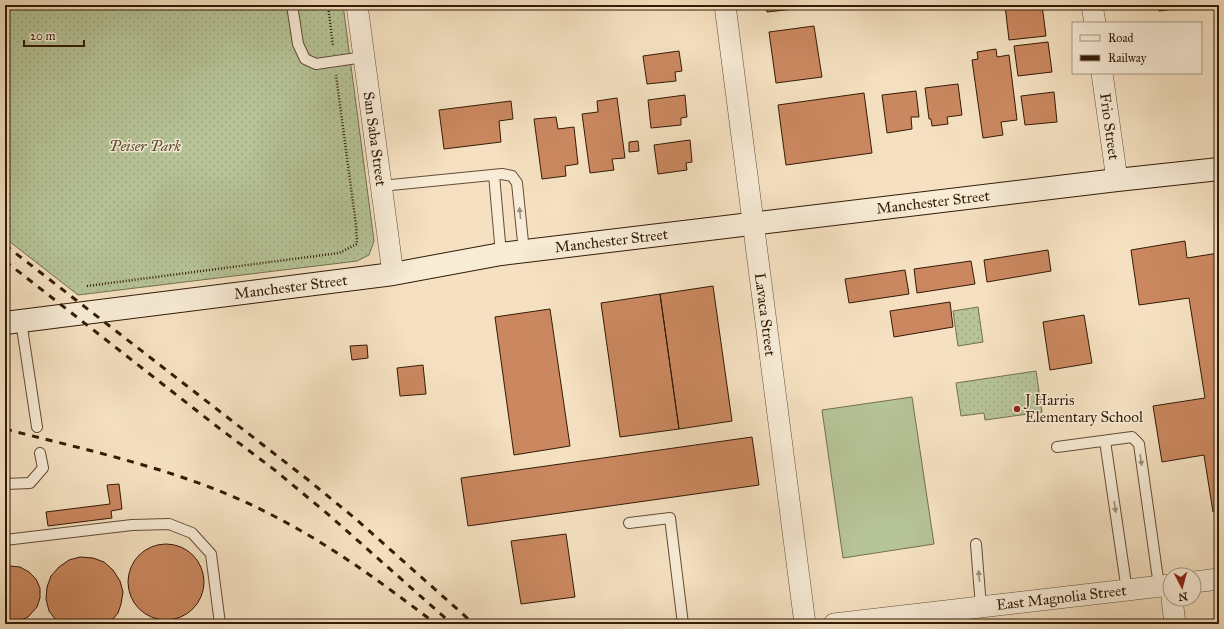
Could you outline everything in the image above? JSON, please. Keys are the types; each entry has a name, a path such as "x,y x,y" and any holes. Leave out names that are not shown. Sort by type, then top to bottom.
{"street":[{"name":"San Saba Street","path":"357,5 393,274"},
{"name":"Lavaca Street","path":"724,5 754,224 805,624"},
{"path":"1092,5 1095,22"},
{"name":"Frio Street","path":"1102,74 1117,180"},
{"name":"Manchester Street","path":"13,322 393,274 501,254 1219,169"},
{"path":"1202,581 1219,579"},
{"name":"East Magnolia Street","path":"834,624 1127,590 1162,590"},
{"path":"1171,607 1175,624"}],"lane":[{"path":"292,5 298,44 305,59 316,64 364,57"},
{"path":"494,174 501,254"},
{"path":"381,186 494,174 512,176 517,183 524,252"},
{"path":"13,322 37,427"},
{"path":"1057,447 1132,437 1139,444 1163,567"},
{"path":"1105,441 1127,590"},
{"path":"5,484 30,483 43,468 40,453"},
{"path":"629,523 670,518 682,624"},
{"path":"5,540 132,525 169,524 192,533 211,554 220,624"},
{"path":"976,544 982,607"}],"path":[{"path":"87,286 340,253 357,244 356,225 328,5"}],"green space":[{"name":"Peiser Park","path":"5,5 343,5 374,241 369,255 357,261 78,295 5,238"},
{"path":"978,307 983,342 958,346 953,311"},
{"path":"1036,371 1042,412 985,420 984,413 961,416 956,383"},
{"path":"912,397 934,544 843,558 822,410"}],"building":[{"path":"766,5 812,5 812,7 767,12"},
{"path":"1005,5 1042,5 1046,36 1009,40"},
{"path":"1159,5 1196,5 1196,6 1159,11"},
{"path":"814,26 822,77 776,83 769,32"},
{"path":"1048,42 1052,72 1018,76 1014,46"},
{"path":"996,49 997,57 1009,55 1017,120 1001,122 1003,135 983,138 972,60 978,59 977,52"},
{"path":"679,51 682,71 675,72 676,81 647,84 643,56"},
{"path":"958,84 962,115 947,117 948,124 932,126 931,119 929,119 925,88"},
{"path":"916,91 919,117 911,117 912,129 887,133 882,95"},
{"path":"1054,92 1057,122 1025,125 1021,96"},
{"path":"864,93 872,153 786,165 778,105"},
{"path":"685,95 687,117 681,118 681,125 651,128 648,100"},
{"path":"617,98 625,158 612,159 614,170 590,173 582,114 598,112 597,101"},
{"path":"511,101 513,119 499,121 501,142 444,149 439,110"},
{"path":"556,117 558,129 574,127 578,164 565,166 566,176 542,179 534,119"},
{"path":"690,140 692,162 686,163 687,170 658,174 654,145"},
{"path":"638,141 639,151 629,152 629,142"},
{"path":"1185,241 1187,258 1219,253 1219,511 1213,512 1204,455 1162,462 1153,406 1205,398 1189,298 1139,305 1131,250"},
{"path":"1048,250 1051,271 987,282 984,260"},
{"path":"971,261 975,284 917,293 914,269"},
{"path":"905,270 909,294 849,303 845,279"},
{"path":"713,286 732,421 679,429 660,294"},
{"path":"660,294 679,429 620,437 601,303"},
{"path":"950,302 953,327 894,337 890,311"},
{"path":"550,309 570,446 514,455 495,317"},
{"path":"1084,315 1092,363 1050,370 1043,322"},
{"path":"367,345 368,358 352,360 350,346"},
{"path":"423,365 426,394 400,396 397,368"},
{"path":"752,437 759,485 468,526 461,478"},
{"path":"119,484 122,509 111,511 112,518 48,526 46,512 110,504 107,485"},
{"path":"566,534 575,597 521,604 511,541"},
{"path":"166,544 181,547 193,555 201,567 204,582 201,597 193,609 181,617 166,620 151,617 139,609 131,597 128,582 131,567 139,555 151,547"},
{"path":"80,557 93,558 104,562 113,570 120,581 123,592 121,604 118,613 109,624 59,624 49,611 46,599 47,587 51,576 59,567 69,560"},
{"path":"10,566 20,567 29,572 36,579 40,588 40,598 37,607 28,617 16,622 5,621 5,568"}],"railway":[{"path":"5,245 307,479 357,520 474,624"},
{"path":"5,261 276,471 330,516 452,624"},
{"path":"5,429 140,464 173,474 238,499 270,514 314,538 376,579 436,624"}],"place":[{"name":"J Harris Elementary School","path":"1017,409"}]}
